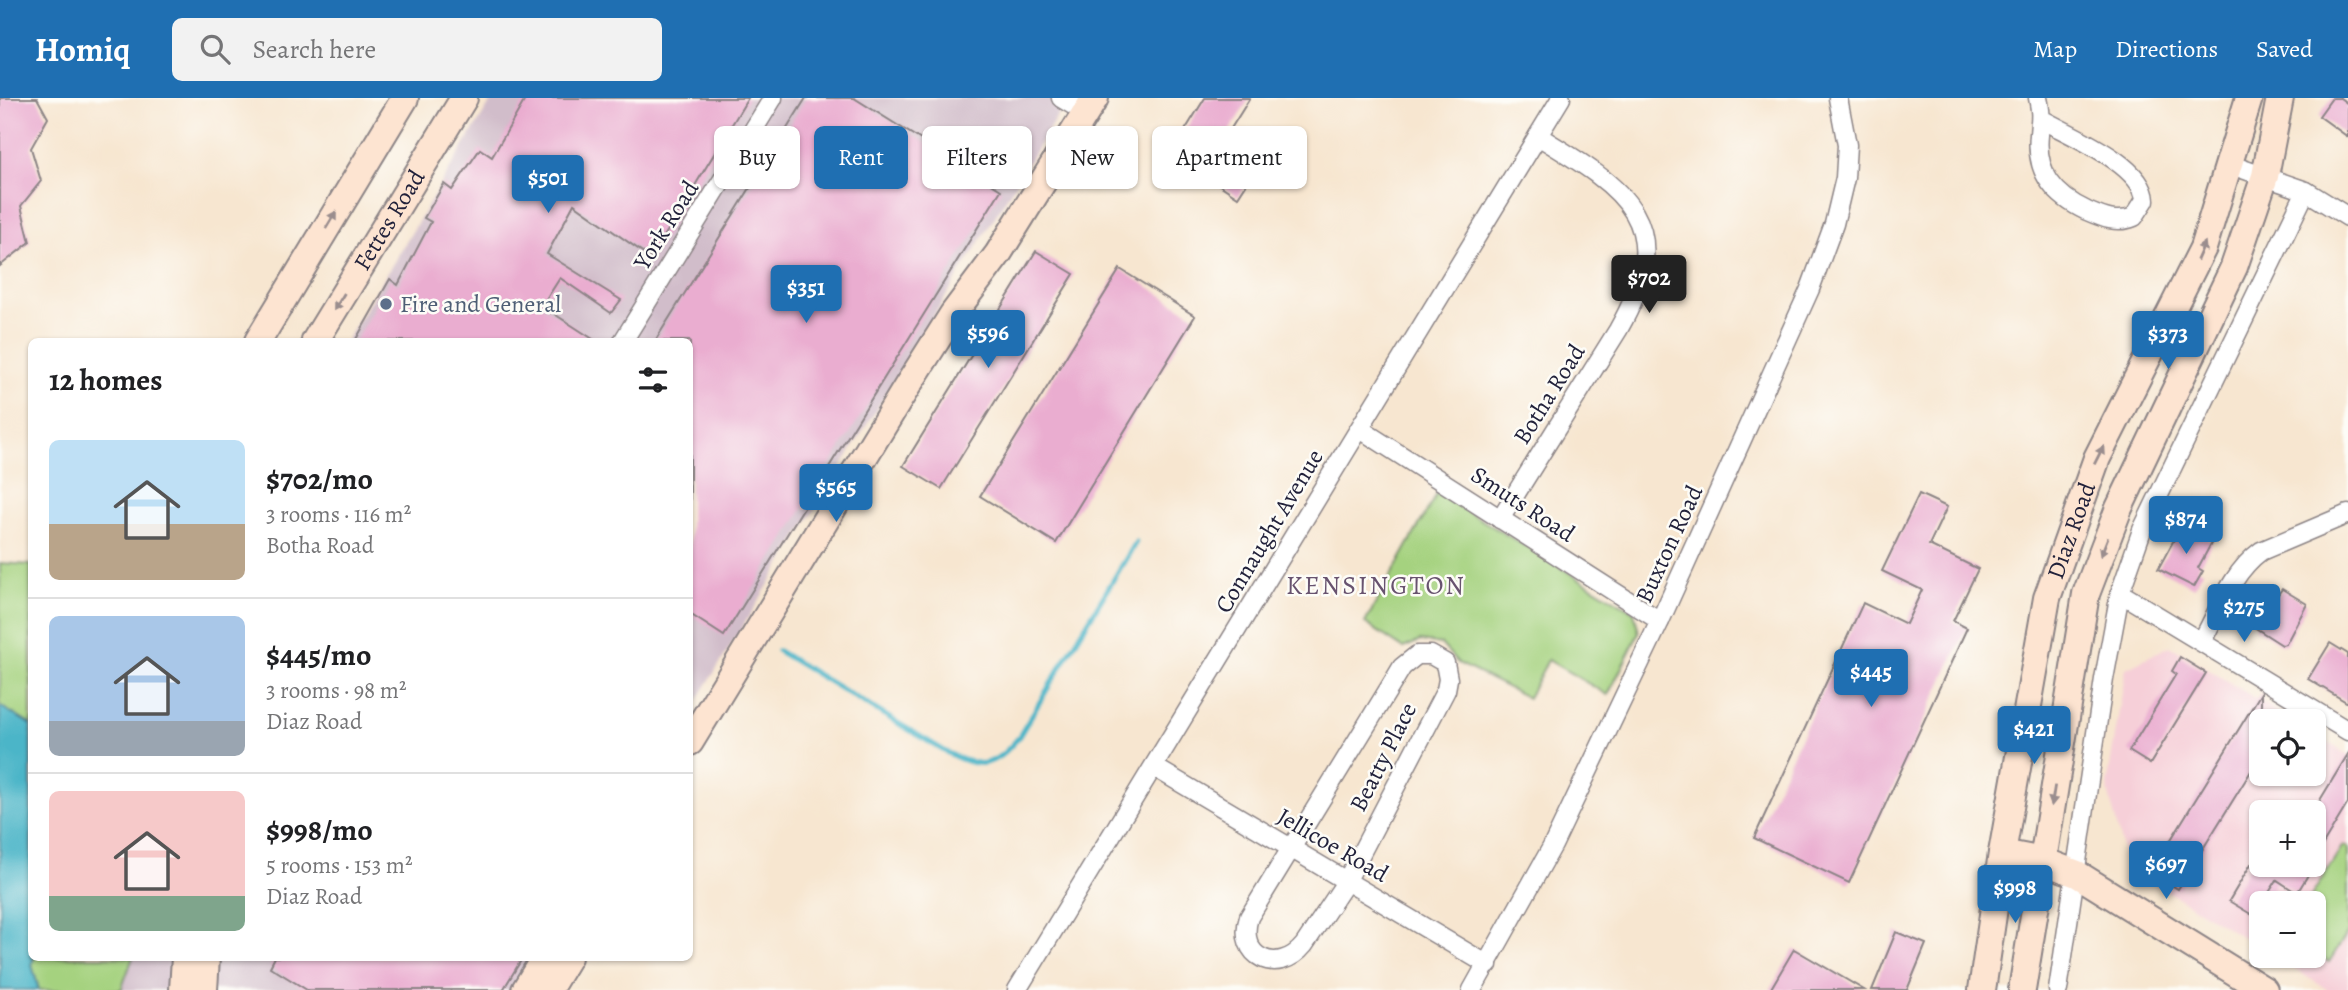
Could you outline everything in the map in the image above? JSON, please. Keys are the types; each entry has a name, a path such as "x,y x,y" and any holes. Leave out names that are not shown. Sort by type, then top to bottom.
{"street":[{"name":"Fettes Road","path":"260,338 405,98"},
{"name":"Fettes Road","path":"317,338 464,98"},
{"name":"York Road","path":"625,338 773,98"},
{"name":"Connaught Avenue","path":"1017,990 1561,98"},
{"name":"Buxton Road","path":"1472,990 1553,845 1660,621 1810,289 1834,223 1845,178 1847,145 1838,98"},
{"path":"2038,98 2043,120 2038,134 2039,152 2046,180 2054,191 2067,201 2106,219 2118,221 2134,217 2145,200 2140,182 2113,159 2043,120"},
{"name":"Diaz Road","path":"1982,990 2038,635 2059,558 2097,458 2203,248 2231,165 2249,98"},
{"name":"Diaz Road","path":"2022,990 2087,594 2119,509 2234,267 2265,176 2280,98"},
{"path":"693,711 1078,102"},
{"path":"693,737 923,362 998,254 1078,102"},
{"name":"Botha Road","path":"1500,519 1629,311 1641,285 1645,266 1642,229 1622,194 1581,162 1538,136"},
{"path":"2231,165 2306,191 2348,217"},
{"path":"2058,990 2104,679 2120,593 2142,530 2306,191"},
{"name":"Smuts Road","path":"1360,429 1660,621"},
{"path":"2202,641 2237,576 2252,558 2261,551 2348,514"},
{"path":"2120,593 2348,731"},
{"name":"Beatty Place","path":"1417,655 1438,658 1448,671 1446,690 1346,881 1297,955 1282,962 1264,959 1249,944 1247,925 1289,849 1402,667 1417,655"},
{"name":"Jellicoe Road","path":"1154,766 1289,849 1488,965"},
{"path":"2002,853 2043,861 2077,874 2264,990"},
{"path":"183,990 184,961"},
{"path":"204,990 206,961"},
{"path":"525,990 543,961"},
{"path":"548,990 566,961"}],"shaded area":[{"path":"493,98 1068,98 1051,126 1046,126 1046,134 1032,156 1032,126 922,126 922,189 1012,189 693,707 693,338 348,338"},
{"path":"2170,646 2272,709 2249,709 2249,786 2326,786 2326,741 2348,755 2348,990 2328,990 2292,968 2326,968 2326,891 2249,891 2249,941 2127,867 2107,786 2126,668"},
{"path":"132,961 536,961 518,990 121,990"}],"green space":[{"path":"1437,493 1634,612 1639,633 1608,695 1548,660 1528,698 1458,663 1441,644 1420,641 1403,648 1365,623"},
{"path":"0,563 28,565 28,723 0,706"},
{"path":"2343,845 2348,848 2348,932 2329,962 2326,960 2326,891 2314,891 2323,877 2326,877 2326,872"},
{"path":"33,961 132,961 121,990 39,990"}],"water":[{"path":"0,706 28,723 28,961 33,961 39,990 0,990"}],"building":[{"path":"0,98 37,98 48,118 31,148 41,181 21,206 30,242 0,266"},
{"path":"526,98 748,98 731,126 714,126 714,154 651,258 574,204 547,254 621,300 611,313 560,278 542,306 591,338 357,338 390,279 398,285 431,222 424,218 444,184 452,190 480,149 492,157"},
{"path":"806,98 854,98 899,126 814,126 814,189 908,189 908,132 922,141 922,189 1001,190 724,636 693,616 693,338 657,338 749,189 800,189 800,126 789,126"},
{"path":"1205,98 1250,98 1232,126 1188,126"},
{"path":"2332,98 2340,98 2348,104 2348,137 2319,116"},
{"path":"1226,189 1243,189 1238,197"},
{"path":"1036,251 1074,274 941,489 903,466"},
{"path":"1120,269 1195,316 1056,543 980,496"},
{"path":"1919,494 1947,507 1929,545 1978,569 1953,621 1967,628 1849,883 1754,838 1863,603 1906,624 1922,590 1882,571"},
{"path":"2182,525 2212,542 2198,568 2203,571 2194,587 2158,569"},
{"path":"2282,589 2307,604 2286,644 2282,645 2254,627"},
{"path":"2330,643 2348,654 2348,703 2308,679"},
{"path":"2180,657 2206,673 2150,764 2129,751 2176,674 2172,671"},
{"path":"2261,693 2261,709 2251,709"},
{"path":"2249,713 2249,774 2178,889 2151,872"},
{"path":"2348,754 2348,803 2326,839 2326,800 2320,800"},
{"path":"2249,867 2249,877 2307,877 2298,891 2277,880 2270,891 2249,891 2249,913 2229,901"},
{"path":"1896,932 1926,944 1907,990 1872,990"},
{"path":"1794,949 1864,990 1770,990"},
{"path":"273,961 521,961 503,990 307,990 270,967"}],"waterway":[{"path":"778,651 946,752 968,762 985,763 1001,755 1018,738 1136,542"}],"place":[{"name":"Fire and General","path":"386,304"}],"district":[{"name":"KENSINGTON","path":"1376,585"}]}
